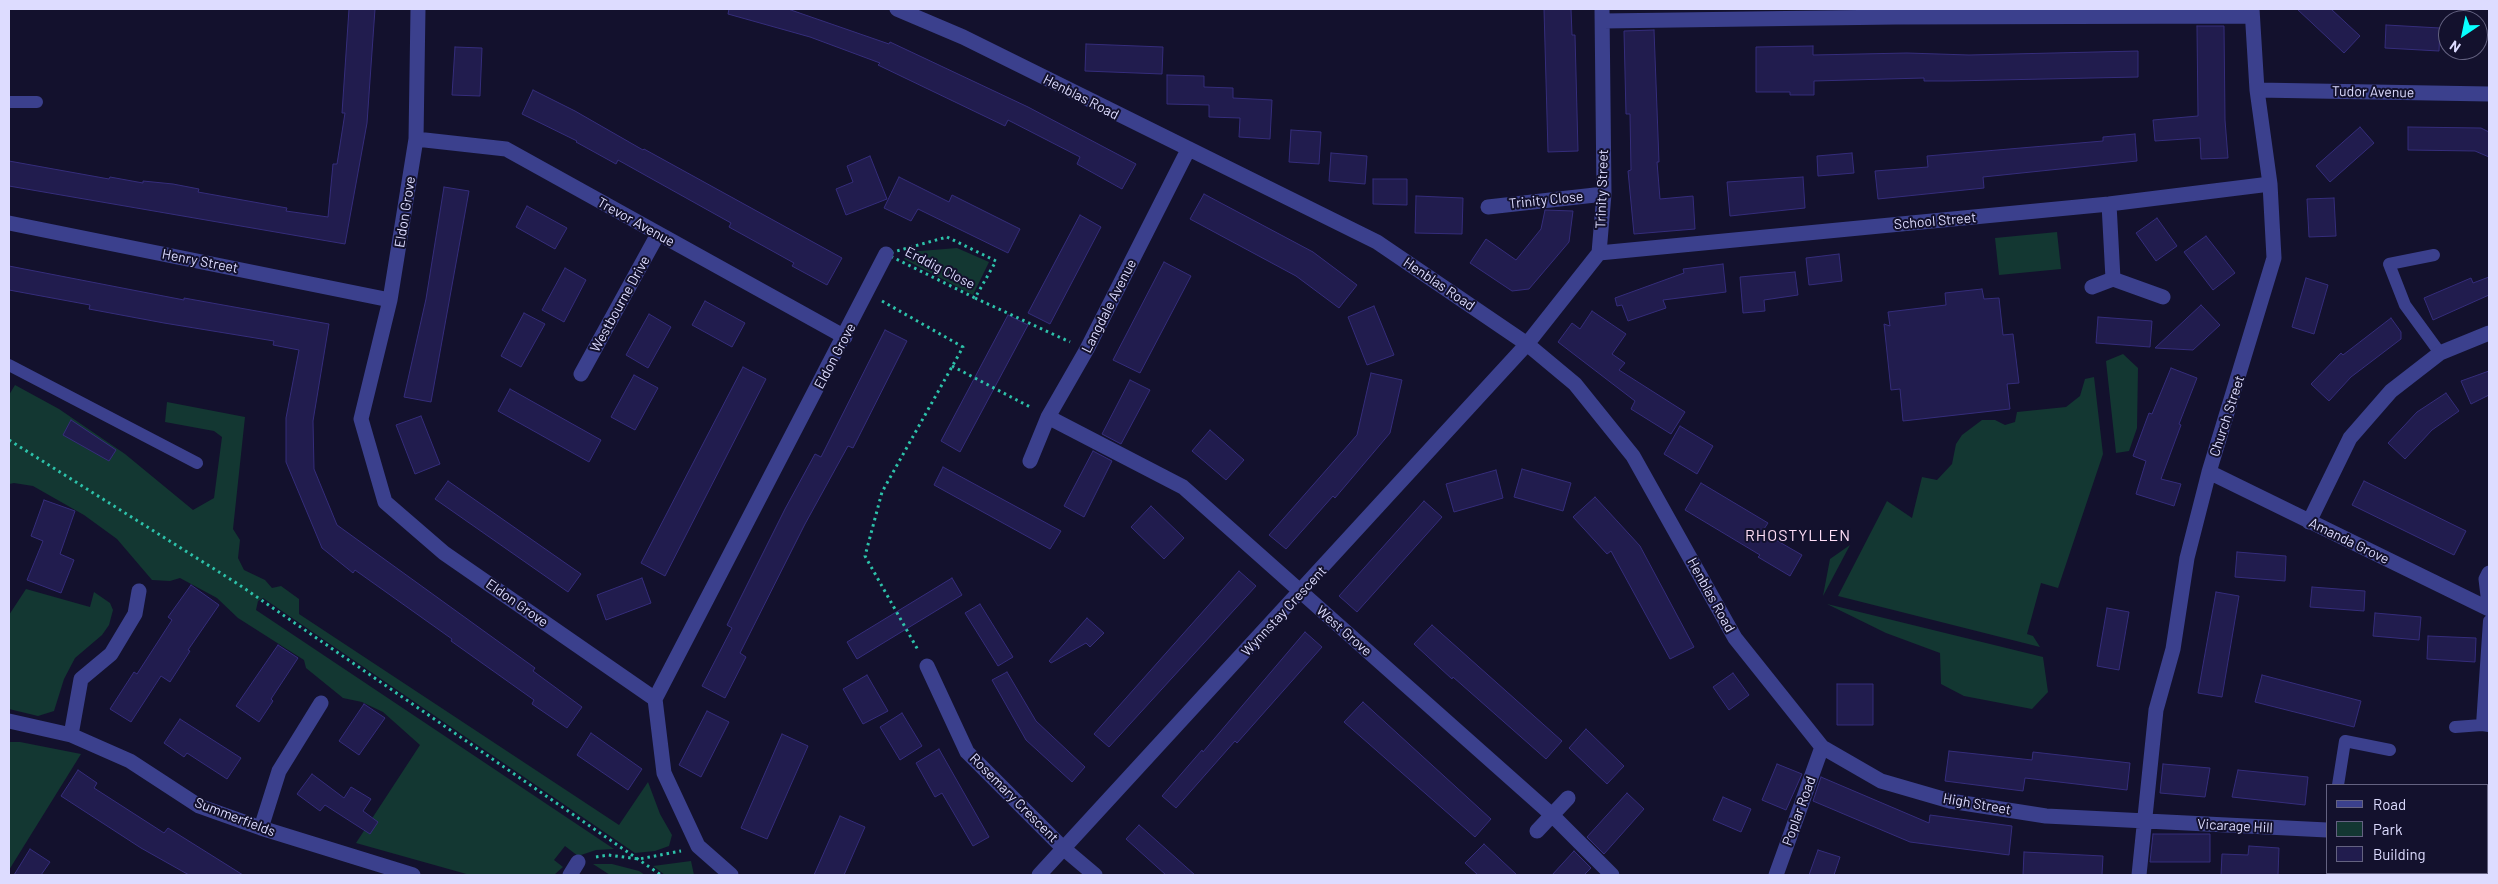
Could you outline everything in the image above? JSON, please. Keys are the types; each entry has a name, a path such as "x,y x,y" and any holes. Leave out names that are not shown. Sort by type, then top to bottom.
{"street":[{"name":"Eldon Grove","path":"418,9 416,139 390,300 361,419 385,502 444,553 655,699 886,254"},
{"name":"Henblas Road","path":"897,9 962,37 1377,242 1527,344 1575,384 1633,456 1735,638 1822,747"},
{"path":"1602,15 2252,12"},
{"name":"Church Street","path":"2139,875 2143,821 2156,710 2173,649 2187,558 2209,472 2274,258 2270,184 2258,90 2252,12"},
{"name":"Trinity Street","path":"1599,252 1604,194 1602,15"},
{"name":"Tudor Avenue","path":"2258,90 2489,94"},
{"name":"Trevor Avenue","path":"416,139 506,150 844,337"},
{"name":"Langdale Avenue","path":"1030,462 1048,417 1087,349 1188,150"},
{"name":"School Street","path":"1599,252 2109,204 2270,184"},
{"name":"Trinity Close","path":"1488,207 1604,194"},
{"path":"2109,204 2113,279"},
{"name":"Henry Street","path":"9,223 390,300"},
{"name":"Westbourne Drive","path":"581,374 658,234"},
{"path":"1527,344 1599,252"},
{"path":"2092,287 2113,279 2163,297"},
{"path":"2309,522 2350,438 2391,391 2440,353 2489,333"},
{"name":"Wynnstay Crescent","path":"1039,875 1527,344"},
{"name":"West Grove","path":"1048,417 1183,487 1552,815 1612,875"},
{"name":"Amanda Grove","path":"2209,472 2489,609"},
{"path":"2489,573 2486,579 2489,604"},
{"path":"71,736 81,679 111,654 135,614 139,591"},
{"name":"Rosemary Crescent","path":"927,666 967,752 1063,848 1095,875"},
{"path":"655,699 664,773 698,846 732,875"},
{"path":"260,828 278,771 321,702"},
{"name":"Summerfields","path":"9,721 71,736 130,761 198,806 260,828 413,875"},
{"name":"High Street","path":"1822,747 1881,781 1950,800 2046,816 2143,821"},
{"name":"Poplar Road","path":"1776,875 1822,747"},
{"path":"1537,831 1568,798"},
{"name":"Vicarage Hill","path":"2143,821 2326,830"},
{"path":"570,875 578,862"}],"lane":[{"path":"9,102 37,102"},
{"path":"2434,255 2389,264 2405,305 2440,353"},
{"path":"9,366 197,463"},
{"path":"2455,727 2486,725 2489,621"},
{"path":"2338,784 2345,741 2390,750"}],"path":[{"name":"Erddig Close","path":"946,237 996,261 975,298 886,254 946,237"},
{"path":"867,293 963,347 882,492 865,556 927,666"},
{"path":"975,298 1087,349"},
{"path":"952,366 1048,417"},
{"path":"9,440 238,584 661,875"},
{"path":"578,862 608,854 639,859 670,854 698,846"}],"green space":[{"path":"2057,232 2061,269 1999,275 1995,238"},
{"path":"957,248 989,262 973,295 904,259 908,252"},
{"path":"2123,354 2138,368 2137,428 2129,451 2116,453 2106,361"},
{"path":"2094,377 2103,454 2058,588 2041,583 2027,634 2033,636 2040,647 1838,596 1887,501 1912,518 1922,477 1937,480 1952,464 1956,444 1962,435 1982,420 1995,420 2005,425 2015,422 2017,412 2066,407 2080,396 2085,379"},
{"path":"15,385 59,409 125,454 193,510 214,498 222,437 214,431 165,422 167,402 245,417 233,529 240,540 238,558 244,570 265,580 272,588 281,586 299,599 299,614 619,825 648,782 660,814 672,835 669,846 655,851 635,853 263,598 258,601 256,610 614,849 596,850 578,856 565,846 554,860 563,867 554,875 470,875 356,843 420,745 383,712 362,702 343,698 306,668 304,660 238,618 217,598 180,578 170,581 152,580 117,539 84,515 33,486 9,484 9,395"},
{"path":"1850,545 1823,596 1830,559"},
{"path":"26,589 90,607 94,592 110,603 113,610 109,625 102,635 75,658 64,679 54,711 38,716 9,709 9,615"},
{"path":"1827,604 2043,657 2048,692 2032,709 1964,696 1941,684 1940,653 1886,633"},
{"path":"9,742 20,742 81,754 9,870"},
{"path":"691,861 694,875 665,875 653,866"},
{"path":"593,864 612,864 639,871 645,875 610,875"}],"building":[{"path":"349,9 375,9 367,123 345,244 9,186 9,161 109,179 110,177 143,183 143,181 173,184 199,189 198,192 287,208 286,211 328,217 333,164 337,164 345,113 342,113"},
{"path":"729,9 788,9 889,44 890,42 1028,107 1136,164 1122,189 1077,164 1080,157 1008,120 1005,126 878,65 880,63 810,37 728,14"},
{"path":"1544,9 1571,9 1572,35 1575,35 1578,151 1548,152"},
{"path":"2297,9 2331,9 2360,36 2344,53"},
{"path":"2386,25 2438,28 2438,51 2385,48"},
{"path":"2197,26 2224,26 2225,120 2228,158 2201,159 2200,138 2155,141 2153,120 2198,116"},
{"path":"1654,30 1659,162 1657,162 1660,199 1693,196 1695,229 1634,234 1628,171 1631,170 1630,114 1626,114 1624,31"},
{"path":"1086,44 1163,47 1162,74 1085,71"},
{"path":"1813,46 1813,55 1907,53 1969,55 2138,51 2138,77 1952,81 1924,81 1924,78 1814,81 1814,95 1790,95 1790,92 1756,92 1756,47"},
{"path":"455,47 482,48 480,96 452,95"},
{"path":"1167,75 1204,76 1204,87 1233,88 1233,98 1272,100 1270,139 1239,137 1240,118 1209,117 1209,105 1167,104"},
{"path":"533,90 575,111 842,258 827,285 792,266 794,263 729,227 731,223 618,160 616,164 577,141 522,114"},
{"path":"2360,127 2374,143 2330,182 2316,166"},
{"path":"2408,127 2481,128 2489,132 2489,157 2475,151 2408,150"},
{"path":"1291,130 1321,132 1319,164 1289,162"},
{"path":"2135,134 2137,161 1983,177 1984,188 1878,199 1875,171 1928,167 1927,156 2103,141 2103,137"},
{"path":"1331,153 1367,156 1365,184 1329,181"},
{"path":"1852,153 1854,173 1818,176 1817,156"},
{"path":"870,156 887,199 846,215 836,189 853,182 847,166"},
{"path":"899,177 949,202 952,195 1020,229 1008,253 918,209 911,221 884,208"},
{"path":"1803,177 1805,208 1730,216 1727,182"},
{"path":"1373,179 1407,179 1407,205 1373,204"},
{"path":"444,187 469,191 431,402 404,397 426,299"},
{"path":"1204,194 1313,252 1357,285 1339,308 1296,276 1190,219"},
{"path":"1416,196 1463,198 1462,234 1415,233"},
{"path":"2334,198 2336,236 2309,237 2307,199"},
{"path":"527,206 567,228 555,249 516,227"},
{"path":"1545,210 1573,211 1569,242 1529,289 1512,291 1470,263 1486,239 1516,260 1541,229"},
{"path":"1080,215 1101,227 1050,324 1028,313"},
{"path":"2157,218 2177,246 2156,261 2136,233"},
{"path":"2206,236 2235,273 2213,290 2184,252"},
{"path":"1839,254 1842,281 1809,285 1806,258"},
{"path":"1164,262 1191,276 1140,373 1113,360"},
{"path":"1723,264 1726,292 1663,300 1666,308 1628,321 1622,305 1617,306 1615,298 1684,273 1683,269"},
{"path":"9,266 184,300 184,298 329,324 313,421 314,469 337,525 535,668 533,671 582,707 567,728 532,704 534,700 451,641 452,639 355,570 353,573 322,548 286,462 286,418 299,350 273,345 274,341 89,309 90,305 9,290"},
{"path":"565,268 586,280 564,322 542,310"},
{"path":"1795,272 1798,295 1764,300 1765,311 1743,313 1740,277"},
{"path":"2489,277 2489,295 2433,320 2424,298 2471,278 2473,283"},
{"path":"2306,278 2328,285 2314,334 2292,327"},
{"path":"1982,289 1984,299 1999,298 2003,335 2013,334 2019,383 2007,384 2010,409 1903,421 1900,389 1891,390 1884,324 1890,326 1888,312 1946,305 1945,293"},
{"path":"705,301 745,323 732,347 692,325"},
{"path":"2201,305 2220,325 2193,350 2155,348"},
{"path":"1374,306 1394,355 1367,365 1348,317"},
{"path":"1592,311 1626,334 1612,354 1625,363 1619,370 1685,412 1671,434 1631,409 1635,401 1558,342 1572,323 1580,329"},
{"path":"524,313 545,324 521,367 501,356"},
{"path":"649,314 671,327 648,368 626,355"},
{"path":"1008,315 1028,325 960,452 941,441"},
{"path":"2098,317 2152,321 2150,347 2096,343"},
{"path":"2391,318 2401,332 2401,339 2351,377 2329,401 2311,384 2341,353 2343,355"},
{"path":"885,330 907,341 853,448 848,446 805,524 740,653 746,657 725,698 702,686 732,628 727,625 785,509 815,454 821,457"},
{"path":"743,367 766,379 665,576 641,563"},
{"path":"2171,368 2197,378 2179,424 2181,425 2161,479 2181,484 2174,506 2136,494 2146,461 2133,456 2149,413 2152,414"},
{"path":"2489,371 2489,395 2471,404 2461,381"},
{"path":"1371,373 1402,380 1390,433 1335,498 1333,496 1286,549 1269,535 1357,435"},
{"path":"634,375 658,388 635,430 611,417"},
{"path":"1130,380 1150,390 1121,444 1102,434"},
{"path":"510,389 601,440 589,462 498,411"},
{"path":"2446,393 2459,411 2432,430 2405,459 2388,443 2417,412"},
{"path":"421,416 440,464 415,474 396,425"},
{"path":"71,420 116,450 109,461 63,435"},
{"path":"1680,426 1713,446 1697,474 1664,454"},
{"path":"1210,430 1244,460 1226,480 1192,451"},
{"path":"1093,451 1112,461 1084,517 1064,506"},
{"path":"943,467 1061,531 1050,549 934,485"},
{"path":"1522,469 1571,483 1563,511 1514,497"},
{"path":"1496,470 1503,498 1454,512 1446,484"},
{"path":"448,481 581,574 568,592 435,499"},
{"path":"2364,481 2466,531 2454,555 2352,505"},
{"path":"1701,483 1768,523 1762,532 1802,555 1790,576 1758,557 1760,555 1685,510"},
{"path":"1595,497 1640,546 1694,647 1670,659 1611,551 1607,554 1573,517"},
{"path":"44,500 75,511 60,554 74,560 61,593 27,580 43,541 31,536"},
{"path":"1424,501 1442,517 1357,612 1339,596"},
{"path":"1151,506 1184,538 1164,559 1131,527"},
{"path":"2237,552 2286,556 2285,581 2235,577"},
{"path":"1239,571 1256,586 1109,747 1094,734"},
{"path":"642,578 651,603 606,620 597,595"},
{"path":"952,578 962,595 857,659 847,642"},
{"path":"191,585 219,605 188,650 190,651 170,682 161,676 131,722 110,709 134,672 137,674 172,620 168,617"},
{"path":"2312,587 2365,591 2364,611 2310,607"},
{"path":"2216,592 2239,596 2222,697 2198,693"},
{"path":"980,604 1013,657 998,666 965,613"},
{"path":"2107,608 2129,612 2119,670 2097,666"},
{"path":"2375,613 2421,617 2419,640 2373,636"},
{"path":"1087,618 1104,633 1090,647 1086,643 1051,663 1049,661"},
{"path":"1432,625 1562,741 1546,759 1414,644"},
{"path":"1305,632 1322,647 1237,743 1235,741 1176,808 1162,796 1202,750 1203,752"},
{"path":"2428,636 2476,638 2475,662 2427,659"},
{"path":"278,645 298,658 271,699 273,701 259,722 236,706"},
{"path":"1007,672 1036,721 1085,767 1072,782 1026,740 992,680"},
{"path":"1733,673 1749,695 1729,710 1713,687"},
{"path":"867,675 888,711 863,724 843,689"},
{"path":"2262,675 2361,701 2354,727 2255,702"},
{"path":"1837,684 1873,684 1873,725 1837,725"},
{"path":"1363,702 1491,819 1475,837 1344,722"},
{"path":"364,704 385,718 359,755 339,741"},
{"path":"707,711 729,722 701,777 679,765"},
{"path":"902,713 922,746 900,760 880,727"},
{"path":"180,719 241,758 227,779 187,753 184,757 164,743"},
{"path":"1586,729 1624,766 1607,784 1569,748"},
{"path":"591,733 642,769 628,790 577,755"},
{"path":"782,734 808,746 767,839 741,828"},
{"path":"939,749 989,837 973,846 942,793 935,797 916,763"},
{"path":"1949,751 2032,760 2033,752 2130,763 2127,790 2025,778 2023,791 1945,781"},
{"path":"1777,764 1802,774 1786,810 1762,800"},
{"path":"2163,764 2210,768 2205,797 2160,793"},
{"path":"78,770 97,783 94,788 164,833 168,828 243,875 189,875 141,848 61,796"},
{"path":"2238,770 2308,777 2305,805 2232,797"},
{"path":"312,774 344,798 351,787 371,799 363,811 378,822 370,834 325,805 320,811 297,794"},
{"path":"1821,777 1929,823 1930,815 2012,826 2009,855 1910,842 1813,801"},
{"path":"1627,793 1644,809 1604,854 1587,837"},
{"path":"1723,797 1751,809 1741,832 1713,820"},
{"path":"840,816 865,827 844,875 814,875"},
{"path":"1139,825 1195,875 1166,875 1126,839"},
{"path":"2153,834 2210,834 2210,862 2150,862"},
{"path":"1484,844 1517,875 1478,875 1465,863"},
{"path":"2249,846 2279,848 2278,875 2221,875 2222,854 2248,855"},
{"path":"30,849 50,862 41,875 14,875"},
{"path":"1818,850 1840,857 1834,875 1809,875"},
{"path":"1574,851 1591,868 1584,875 1552,875"},
{"path":"2024,852 2103,856 2102,875 2023,875"}],"district":[{"name":"RHOSTYLLEN","path":"1798,536"}]}
